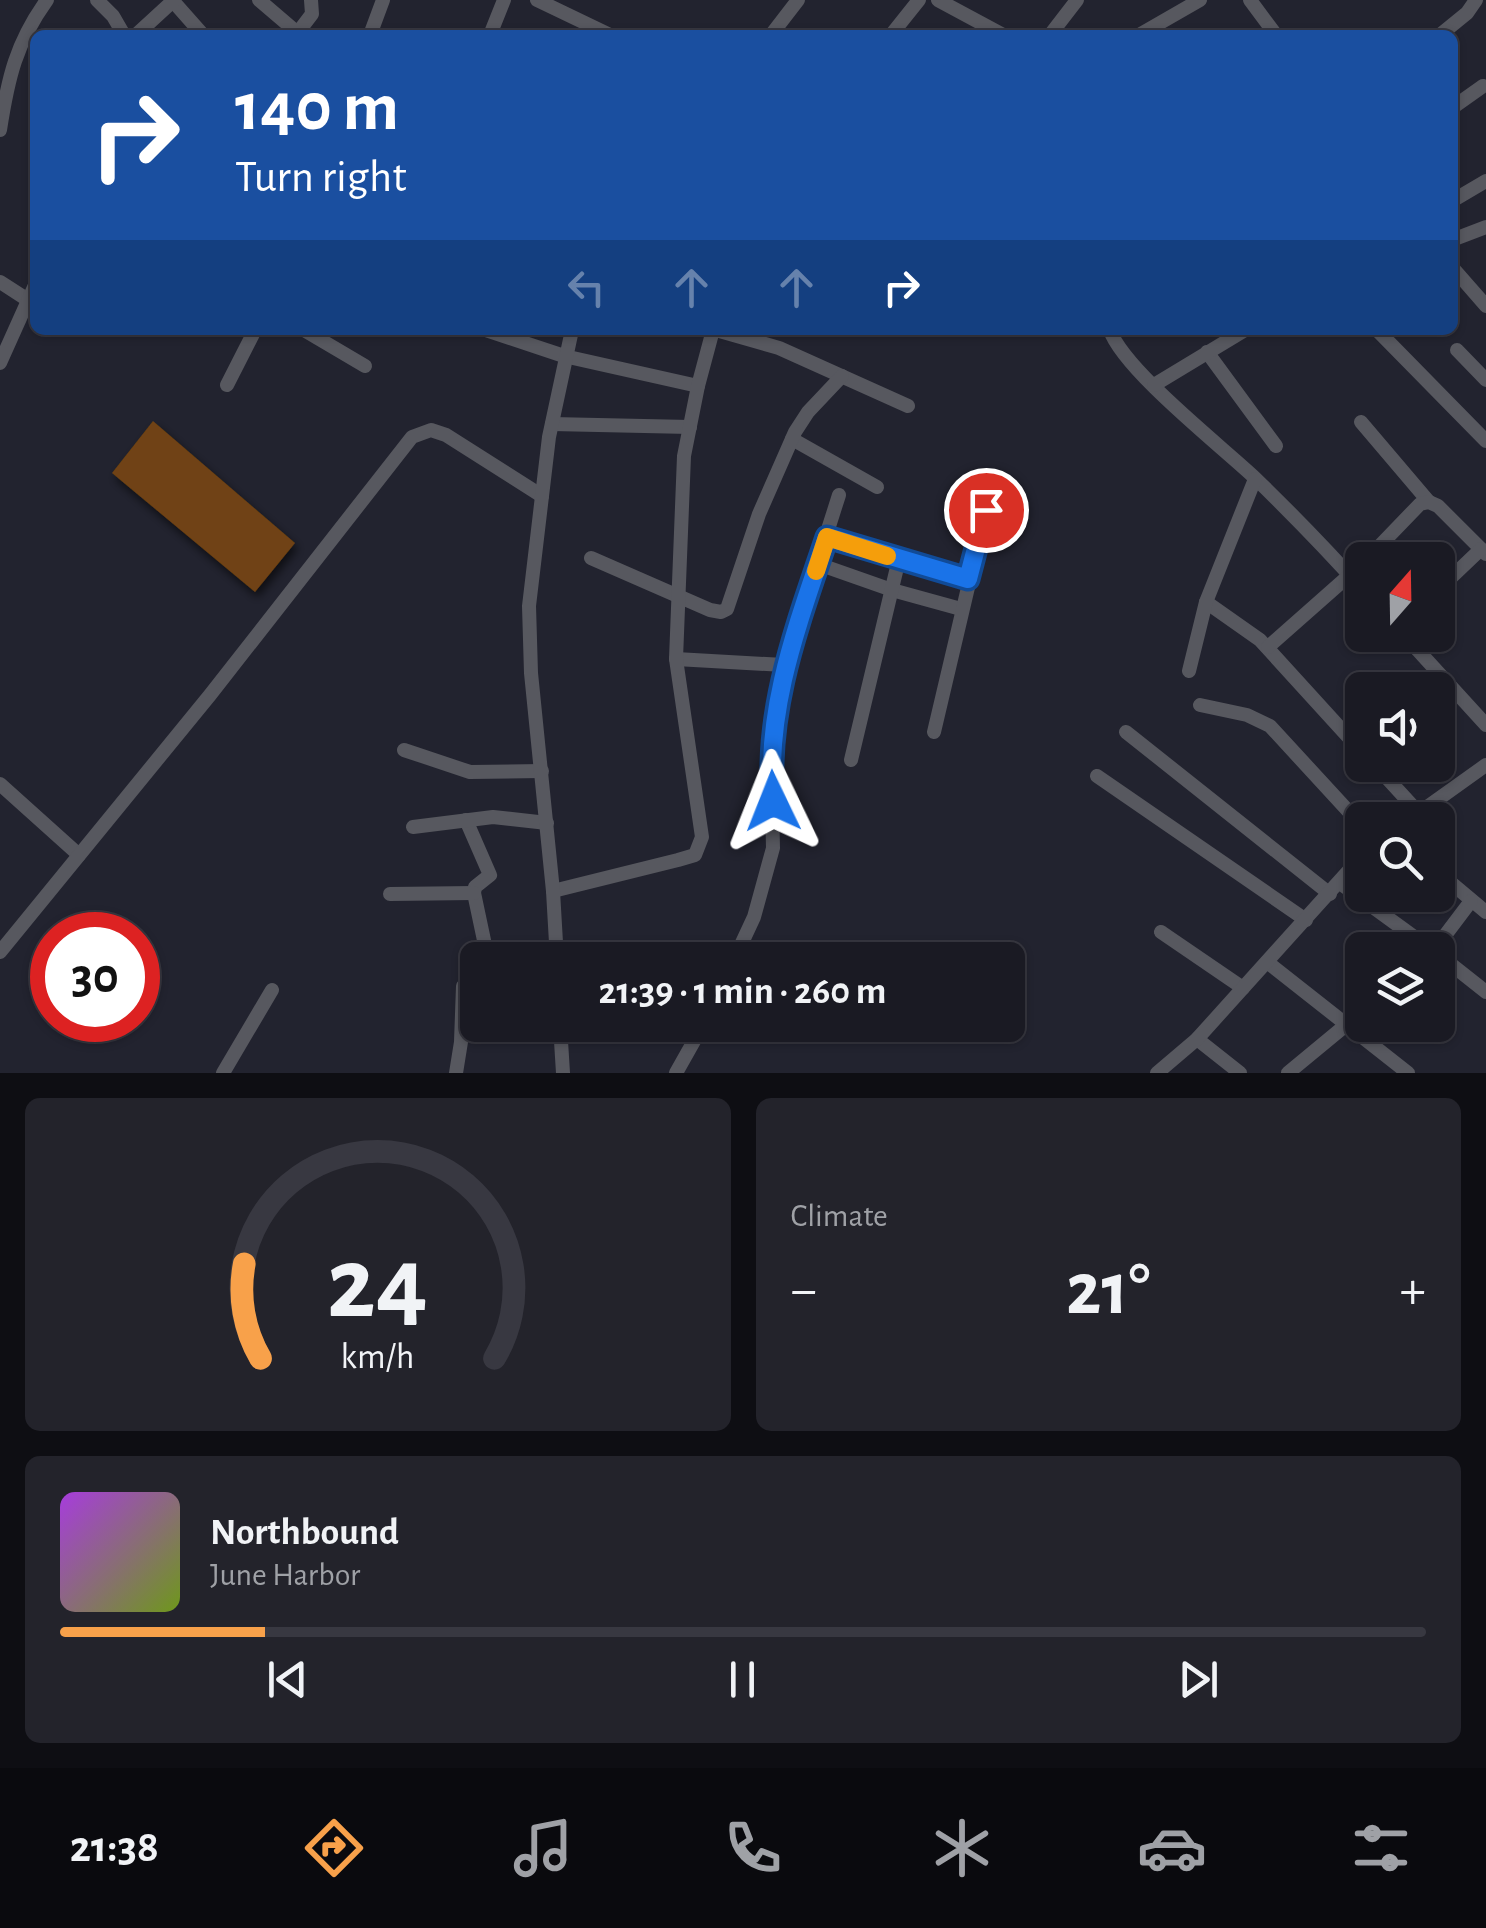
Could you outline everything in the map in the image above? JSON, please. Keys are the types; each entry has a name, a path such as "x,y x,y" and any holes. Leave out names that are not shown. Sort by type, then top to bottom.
{"street":[{"path":"33,30 47,0"},
{"path":"97,0 121,30"},
{"path":"260,0 294,30"},
{"path":"301,30 312,14 311,0"},
{"path":"372,30 383,0"},
{"path":"492,30 504,0"},
{"path":"536,0 599,30"},
{"path":"774,30 798,0"},
{"path":"895,30 919,0"},
{"path":"938,0 994,30"},
{"path":"1148,30 1200,0"},
{"path":"1250,0 1272,30"},
{"path":"1445,30 1476,0"},
{"path":"141,30 173,1 199,30"},
{"path":"1053,30 1072,2"},
{"path":"0,130 13,62 30,36"},
{"path":"1458,104 1483,86"},
{"path":"1458,197 1486,180"},
{"path":"1458,238 1486,227"},
{"path":"1458,275 1486,306"},
{"path":"0,282 30,293"},
{"path":"1,355 30,298"},
{"path":"226,385 252,335"},
{"path":"313,335 366,366"},
{"path":"501,335 564,356 698,386"},
{"path":"556,942 529,622 552,424 570,335"},
{"path":"554,891 695,855 702,838 676,659 684,456 713,335"},
{"path":"733,335 779,348 908,406"},
{"path":"1113,335 1122,352 1154,385 1256,478 1345,570"},
{"path":"1154,385 1236,335"},
{"path":"1381,335 1486,442"},
{"path":"1457,350 1486,380"},
{"path":"1207,352 1276,446"},
{"path":"591,558 710,610 727,609 759,514 792,439 808,412 842,376"},
{"path":"1362,422 1430,502 1484,552 1455,576"},
{"path":"552,424 690,427"},
{"path":"0,952 210,695 412,437 431,430 446,435 542,496"},
{"path":"792,439 877,487"},
{"path":"1189,672 1206,602 1256,478"},
{"path":"742,942 754,917 772,848 771,756 784,665 839,495"},
{"path":"1383,542 1420,504 1430,502"},
{"path":"934,732 986,510"},
{"path":"827,537 968,579"},
{"path":"851,760 899,559"},
{"path":"818,564 962,609"},
{"path":"1268,648 1345,581"},
{"path":"1206,602 1236,620 1268,648 1345,733"},
{"path":"1419,652 1486,725"},
{"path":"676,659 784,665"},
{"path":"1200,705 1247,715 1270,726 1345,808"},
{"path":"1126,732 1335,889 1404,932"},
{"path":"404,750 470,772 542,771"},
{"path":"1434,802 1486,766"},
{"path":"1098,776 1306,920"},
{"path":"1388,782 1403,802"},
{"path":"0,784 79,855"},
{"path":"412,827 493,817 546,823"},
{"path":"466,820 490,875 474,893 484,942"},
{"path":"1157,1073 1196,1039 1345,877"},
{"path":"1455,886 1486,912"},
{"path":"390,894 474,893"},
{"path":"1448,932 1472,901"},
{"path":"1161,932 1243,988"},
{"path":"1267,962 1345,1024"},
{"path":"1455,968 1486,992"},
{"path":"222,1073 272,990"},
{"path":"1288,1073 1345,1026"},
{"path":"1196,1039 1240,1073"},
{"path":"456,1073 461,1042"},
{"path":"561,1042 563,1073"},
{"path":"676,1073 693,1042"},
{"path":"1366,1042 1401,1071"}],"building":[{"path":"153,421 295,543 255,592 112,473"}],"slow traffic":[{"path":"816,571 827,537 887,556"}],"route":[{"path":"773,801 771,756 780,680 827,537 968,579 986,510"}]}
